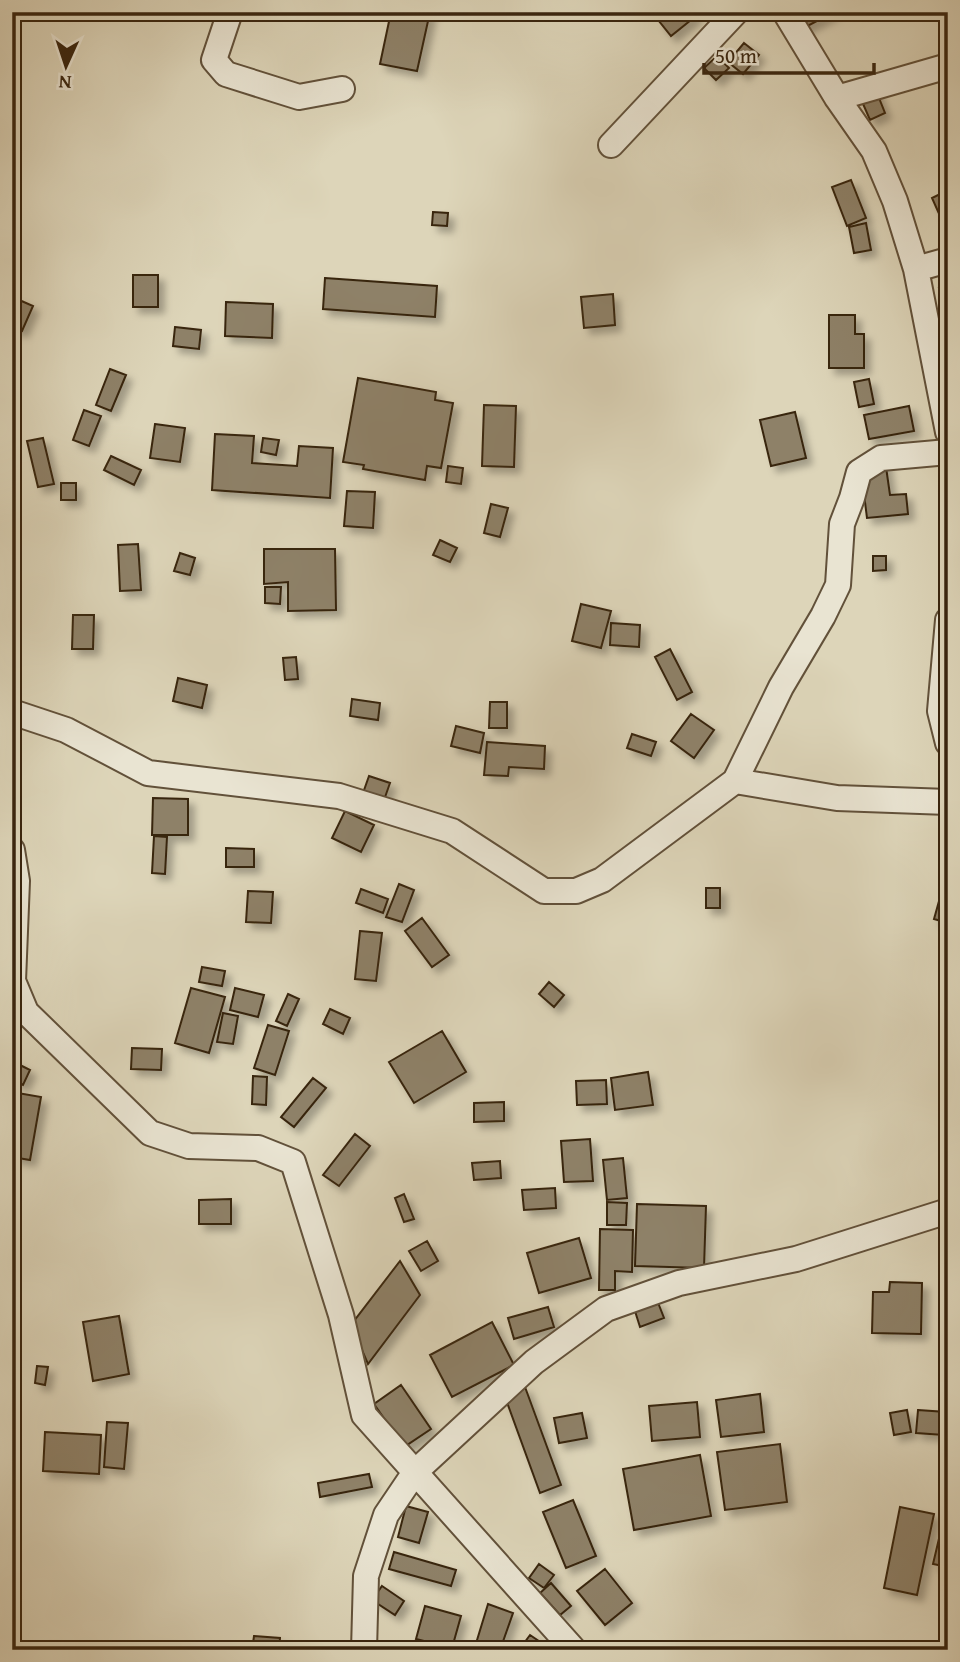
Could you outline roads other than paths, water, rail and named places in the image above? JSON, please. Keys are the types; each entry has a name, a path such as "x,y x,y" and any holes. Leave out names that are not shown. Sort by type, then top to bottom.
{"street":[{"path":"230,12 214,60 226,74 299,97 342,89"},
{"path":"611,145 736,12"},
{"path":"785,12 837,98 874,151 895,201 916,269 948,432"},
{"path":"837,98 948,66"},
{"path":"916,269 948,260"},
{"path":"12,712 66,730 148,773 340,796 452,831 544,891 576,891 602,880 735,781 781,687 838,585 842,524 859,472 881,458 948,452"},
{"path":"948,620 940,710 948,743"},
{"path":"735,781 837,798 948,802"},
{"path":"12,850 18,881 13,981 26,1012 150,1133 189,1146 258,1148 293,1162 341,1315 364,1415 574,1650"},
{"path":"364,1650 366,1576 386,1516 415,1472 534,1362 606,1309 679,1283 796,1259 948,1211"}]}
